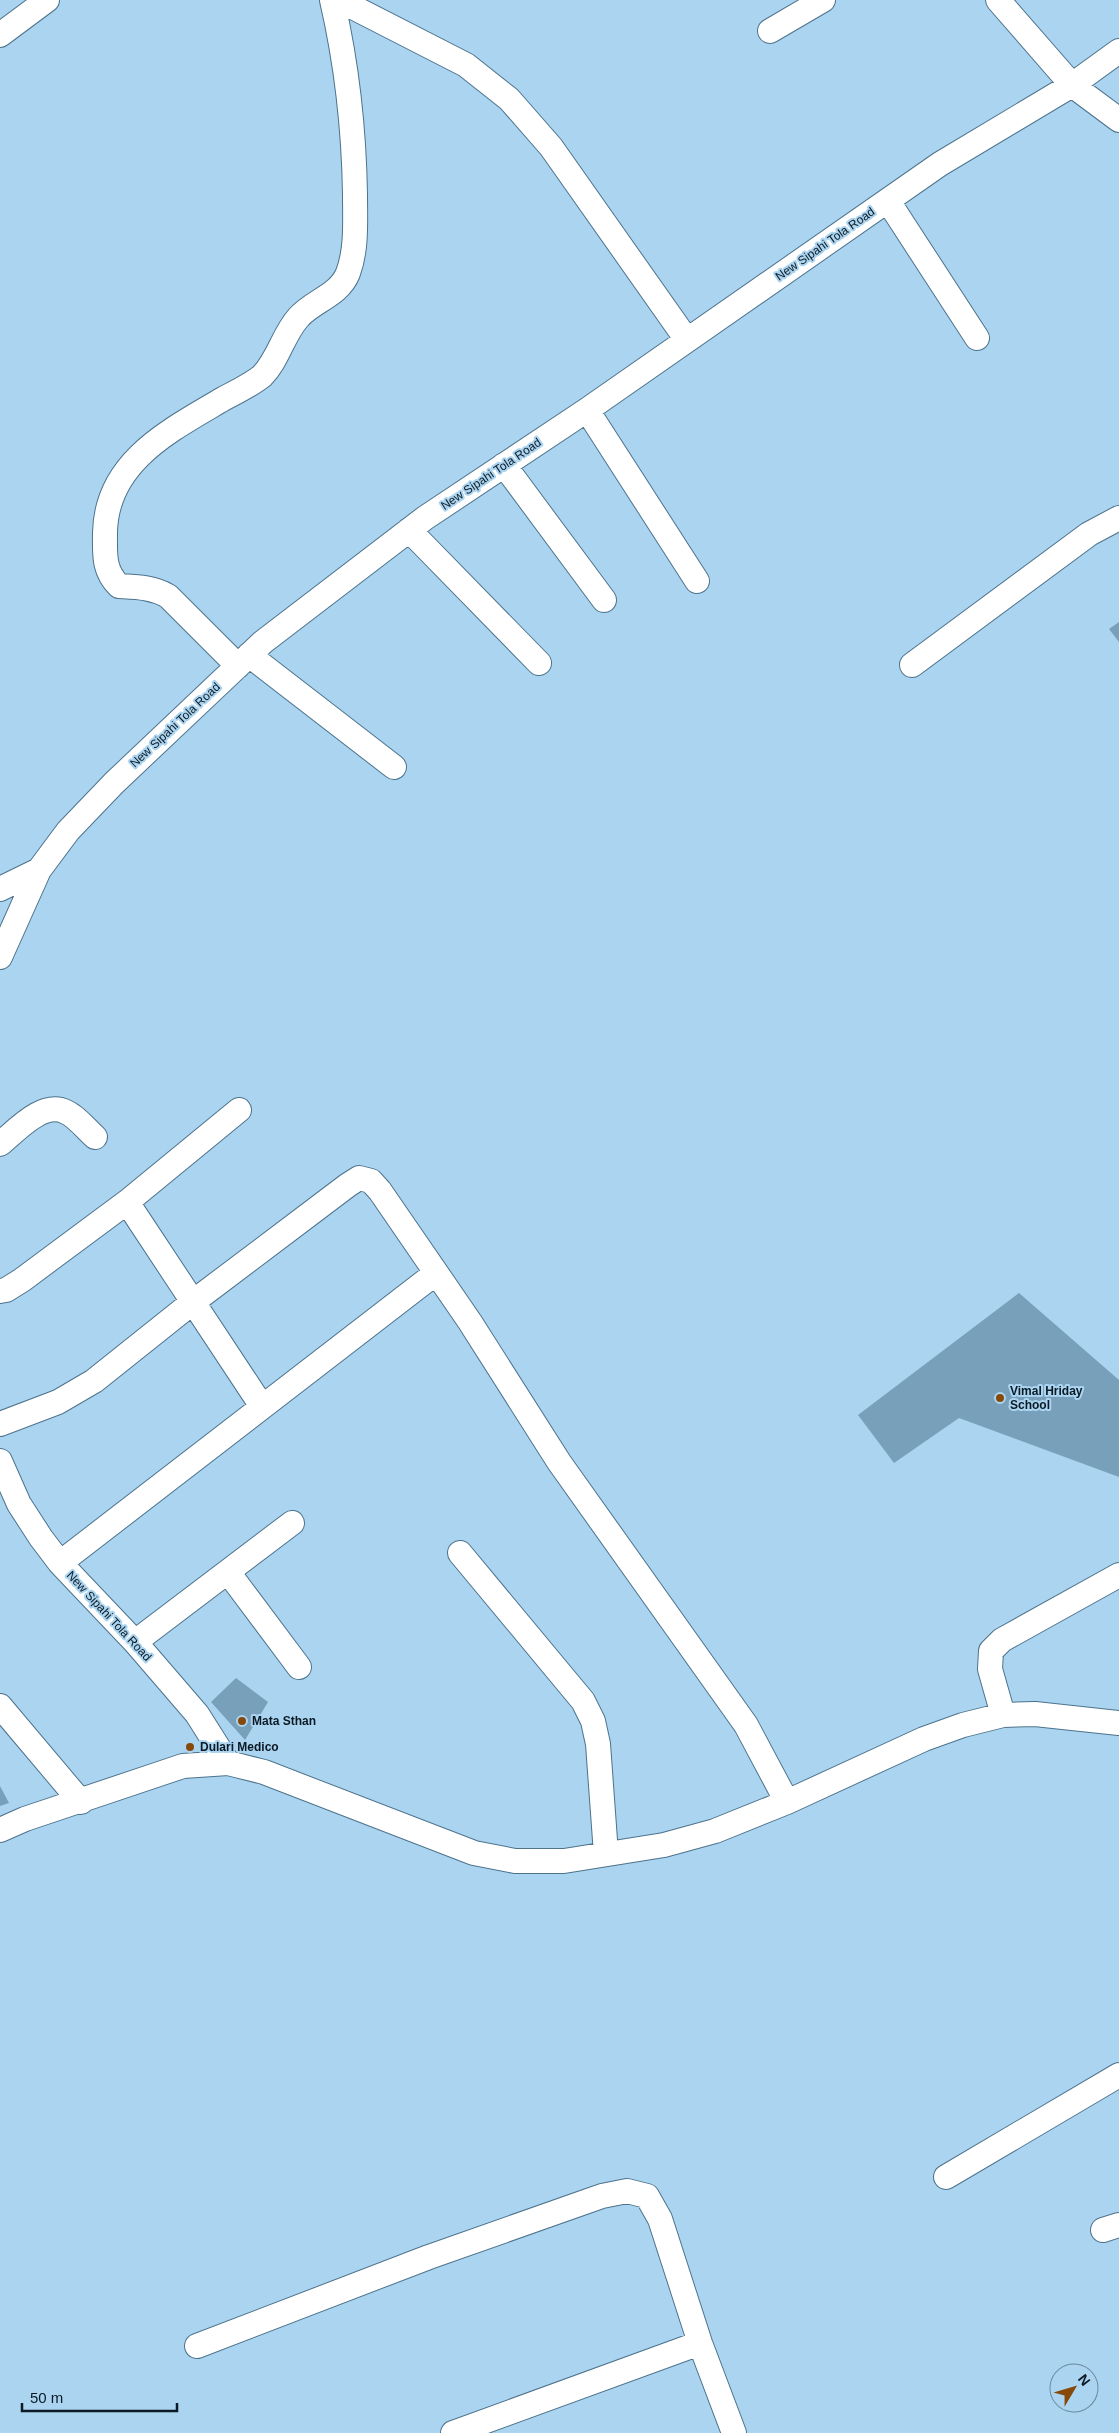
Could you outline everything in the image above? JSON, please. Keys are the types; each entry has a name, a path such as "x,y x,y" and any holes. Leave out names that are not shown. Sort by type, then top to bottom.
{"street":[{"path":"0,35 46,0"},
{"path":"332,0 351,98 355,225 352,258 347,275 338,289 298,317 262,375 174,428 148,446 116,484 105,524 104,560 109,576 119,586 158,590 168,596 244,661 394,767"},
{"path":"339,0 466,65 509,99 551,147 687,340"},
{"path":"770,31 822,0"},
{"path":"998,0 1072,85 1119,120"},
{"name":"New Sipahi Tola Road","path":"0,957 40,870 68,831 114,783 263,642 409,530 587,410 940,164 1072,85 1119,51"},
{"path":"888,201 977,338"},
{"path":"587,410 697,581"},
{"path":"504,465 604,600"},
{"path":"912,665 1089,534 1119,518"},
{"path":"409,530 539,663"},
{"path":"0,889 40,870"},
{"path":"0,1144 35,1115 50,1109 66,1111 95,1137"},
{"path":"0,1290 6,1290 22,1280 128,1202 239,1110"},
{"path":"0,1424 58,1402 94,1381 193,1302 359,1178 371,1181 380,1191 436,1273 559,1462 746,1725 787,1802"},
{"path":"128,1202 261,1406"},
{"path":"60,1563 261,1406 436,1273"},
{"name":"New Sipahi Tola Road","path":"0,1461 19,1504 60,1563 135,1642 197,1714 228,1763"},
{"path":"135,1642 292,1524"},
{"path":"460,1553 582,1701 593,1721 598,1744 606,1854"},
{"path":"228,1572 299,1667"},
{"path":"1003,1715 990,1669 991,1651 1002,1640 1119,1575"},
{"path":"0,1706 80,1802"},
{"path":"0,1830 25,1819 80,1802 141,1778 184,1766 228,1763 264,1772 474,1852 515,1861 564,1861 664,1845 715,1831 787,1802 924,1739 963,1725 1003,1715 1036,1714 1119,1723"},
{"path":"946,2177 1119,2075"},
{"path":"197,2346 429,2257 602,2196 627,2191 647,2196 660,2219 700,2344 734,2433"},
{"path":"453,2433 700,2344"}],"building":[{"path":"1119,622 1119,642 1109,629"},
{"name":"Vimal Hriday School","path":"1019,1293 1119,1380 1119,1477 959,1418 894,1463 858,1415"},
{"name":"Mata Sthan","path":"236,1678 268,1702 245,1740 211,1702"},
{"path":"0,1786 9,1803 0,1806"}],"place":[{"name":"Vimal Hriday School","path":"1000,1398"},
{"name":"Mata Sthan","path":"242,1721"},
{"name":"Dulari Medico","path":"190,1747"}]}
